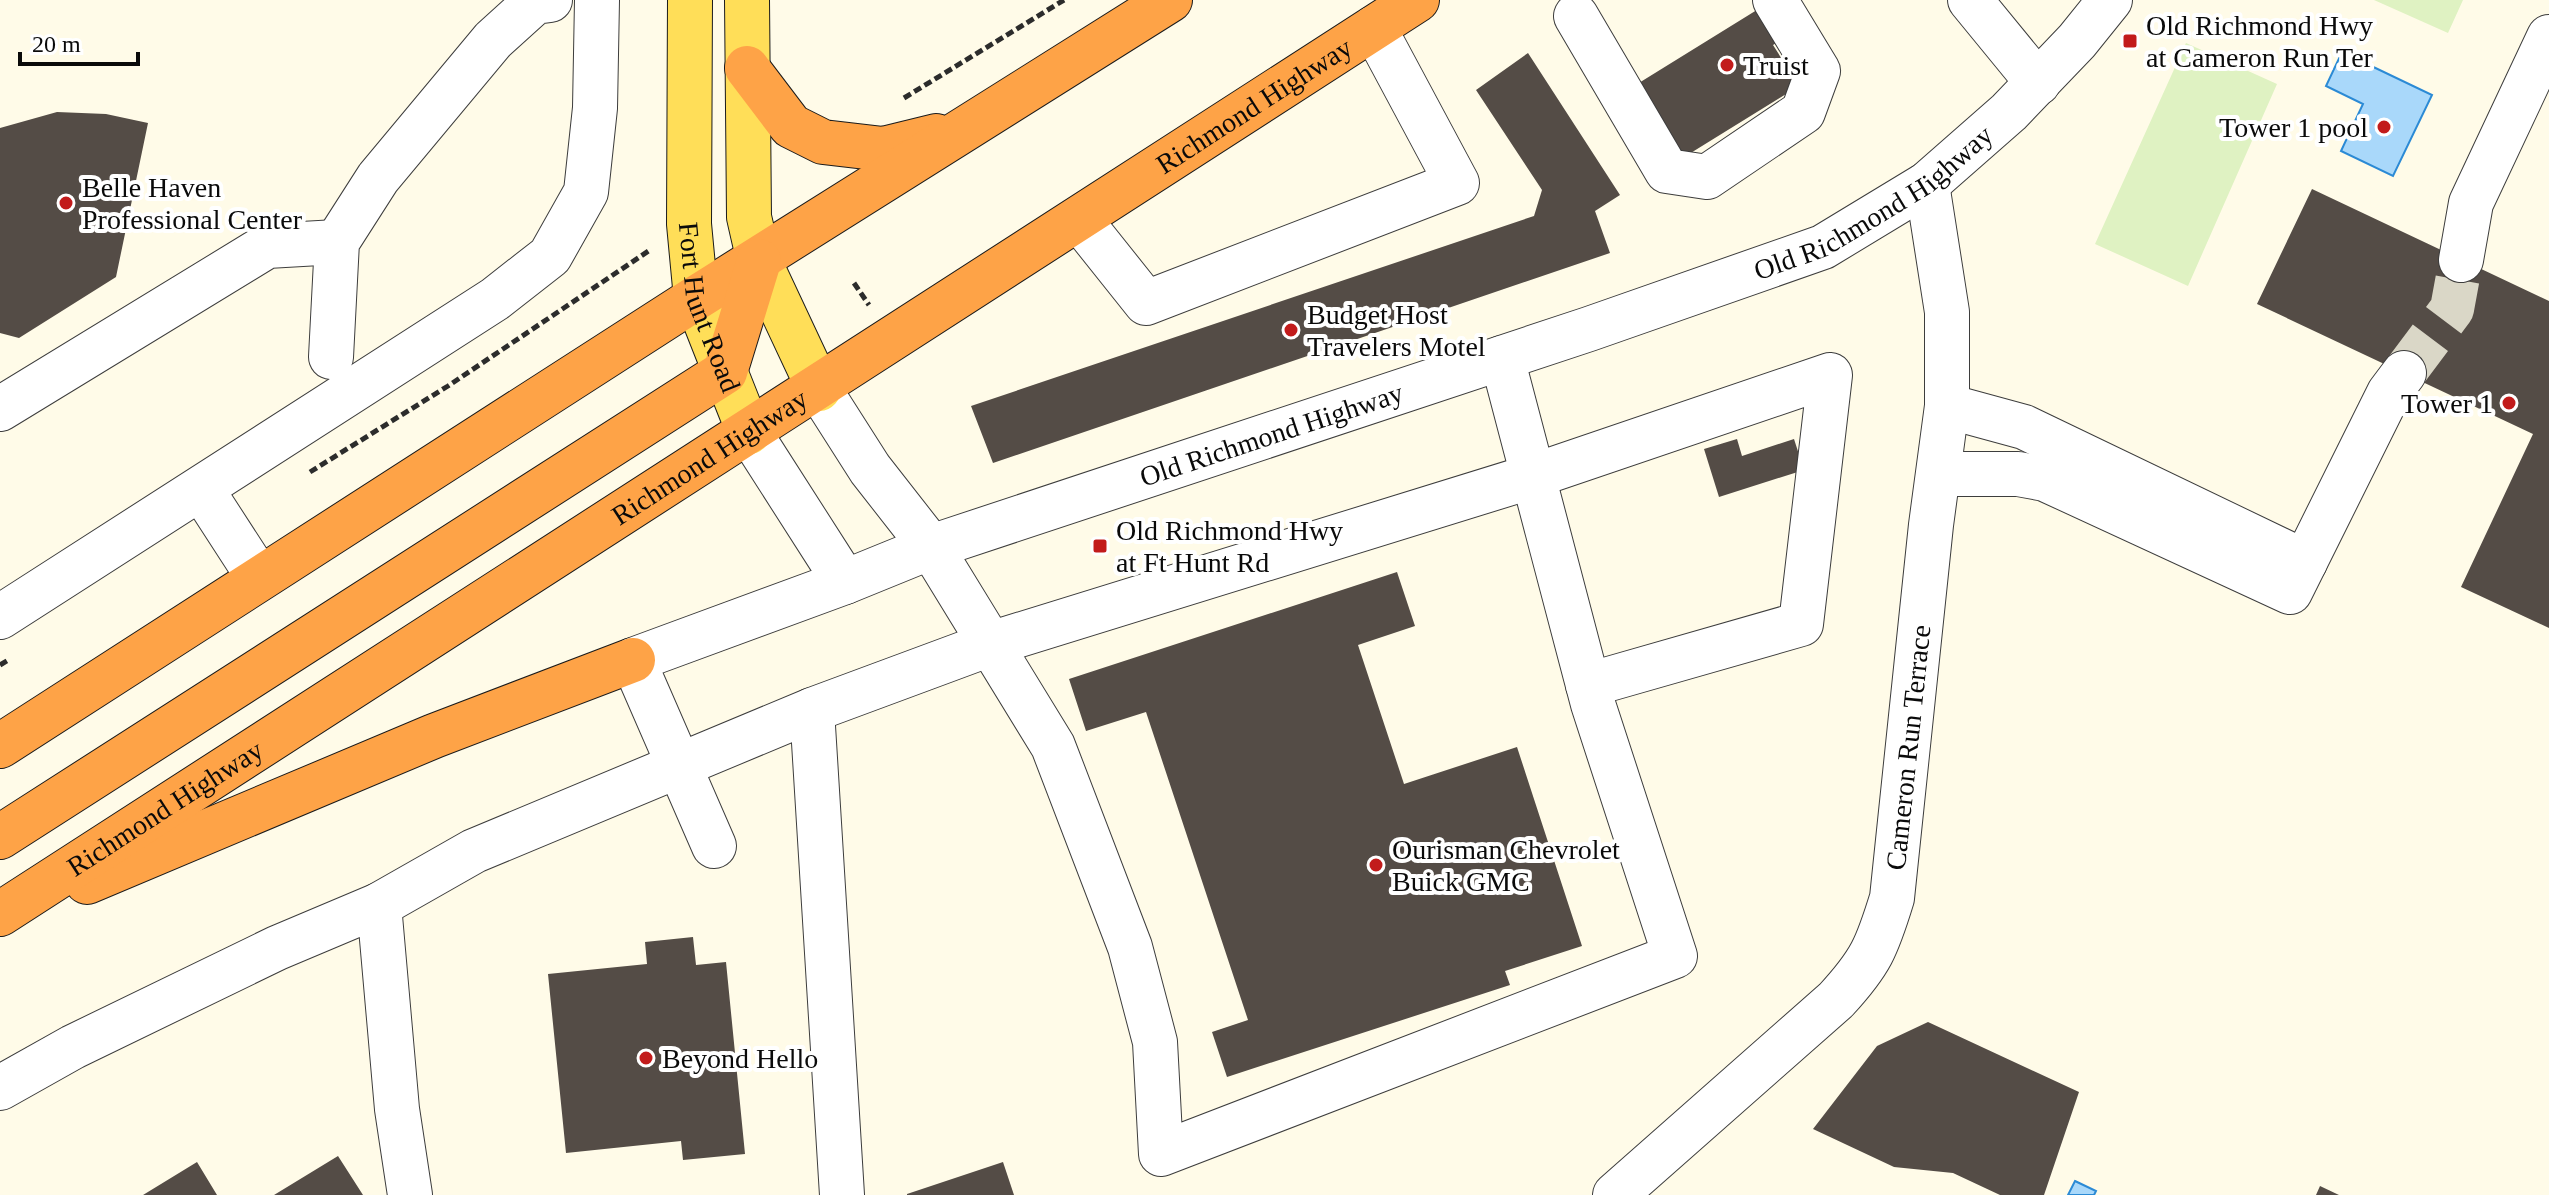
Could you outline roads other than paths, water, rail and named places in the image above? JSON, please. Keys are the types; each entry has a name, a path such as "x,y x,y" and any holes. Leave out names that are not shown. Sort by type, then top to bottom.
{"highway":[{"path":"0,746 696,298 1170,0"},
{"name":"Richmond Highway","path":"0,916 1417,0"},
{"path":"747,68 791,126 823,142 883,149 970,127"},
{"path":"0,837 725,372 759,261"},
{"path":"0,916 434,736 633,660"}],"main road":[{"name":"Fort Hunt Road","path":"690,0 689,224 696,298 749,432"},
{"name":"Fort Hunt Road","path":"747,0 749,217 759,261 819,389"}],"street":[{"path":"331,357 337,242 378,178 493,40 535,2 550,0"},
{"path":"0,617 495,299 550,256 586,192 595,108 597,0"},
{"path":"1754,0 1811,91"},
{"path":"1576,16 1667,171 1707,177 1803,112 1818,71 1775,0"},
{"name":"Old Richmond Highway","path":"633,660 931,547 1502,358 1823,247 1927,184 2038,83 2110,0"},
{"path":"1975,2 2038,83"},
{"path":"1079,219 1146,303 1457,183 1374,28"},
{"path":"2461,260 2471,203 2549,37"},
{"name":"Cameron Run Terrace","path":"1615,1195 1836,1000 1863,972 1877,949 1892,898 1927,555 1947,406 1947,312 1927,184"},
{"path":"0,409 267,246 337,242"},
{"path":"0,1088 73,1047 181,994 379,905 474,851 812,710 990,644 1533,476 1830,375 1801,624 1588,685 1533,476 1502,358"},
{"path":"2298,577 2389,393 2404,373"},
{"name":"Fort Hunt Road","path":"819,389 870,469 931,547 1053,746 1130,947 1155,1042 1161,1154 1675,956 1588,685"},
{"path":"1947,406 2024,427 2298,577"},
{"name":"Fort Hunt Road","path":"749,432 845,582"},
{"path":"1940,474 2018,474 2045,479 2298,577"},
{"path":"202,490 259,578"},
{"path":"633,660 714,846"},
{"path":"812,710 842,1195"},
{"path":"379,905 397,1109 410,1195"}],"water":[{"name":"Tower 1 pool","path":"2342,52 2432,95 2393,176 2341,151 2363,104 2326,86"},
{"path":"2075,1181 2096,1191 2094,1195 2068,1195"}],"tunnel":[{"path":"2404,373 2452,309 2461,260"}],"place":[{"name":"Old Richmond Hwy at Cameron Run Ter","path":"2130,41"},
{"name":"Truist","path":"1727,65"},
{"name":"Tower 1 pool","path":"2384,127"},
{"name":"Belle Haven Professional Center","path":"66,203"},
{"name":"Budget Host Travelers Motel","path":"1291,330"},
{"name":"Tower 1","path":"2509,403"},
{"name":"Old Richmond Hwy at Ft Hunt Rd","path":"1100,546"},
{"name":"Ourisman Chevrolet Buick GMC","path":"1376,865"},
{"name":"Beyond Hello","path":"646,1058"}]}
